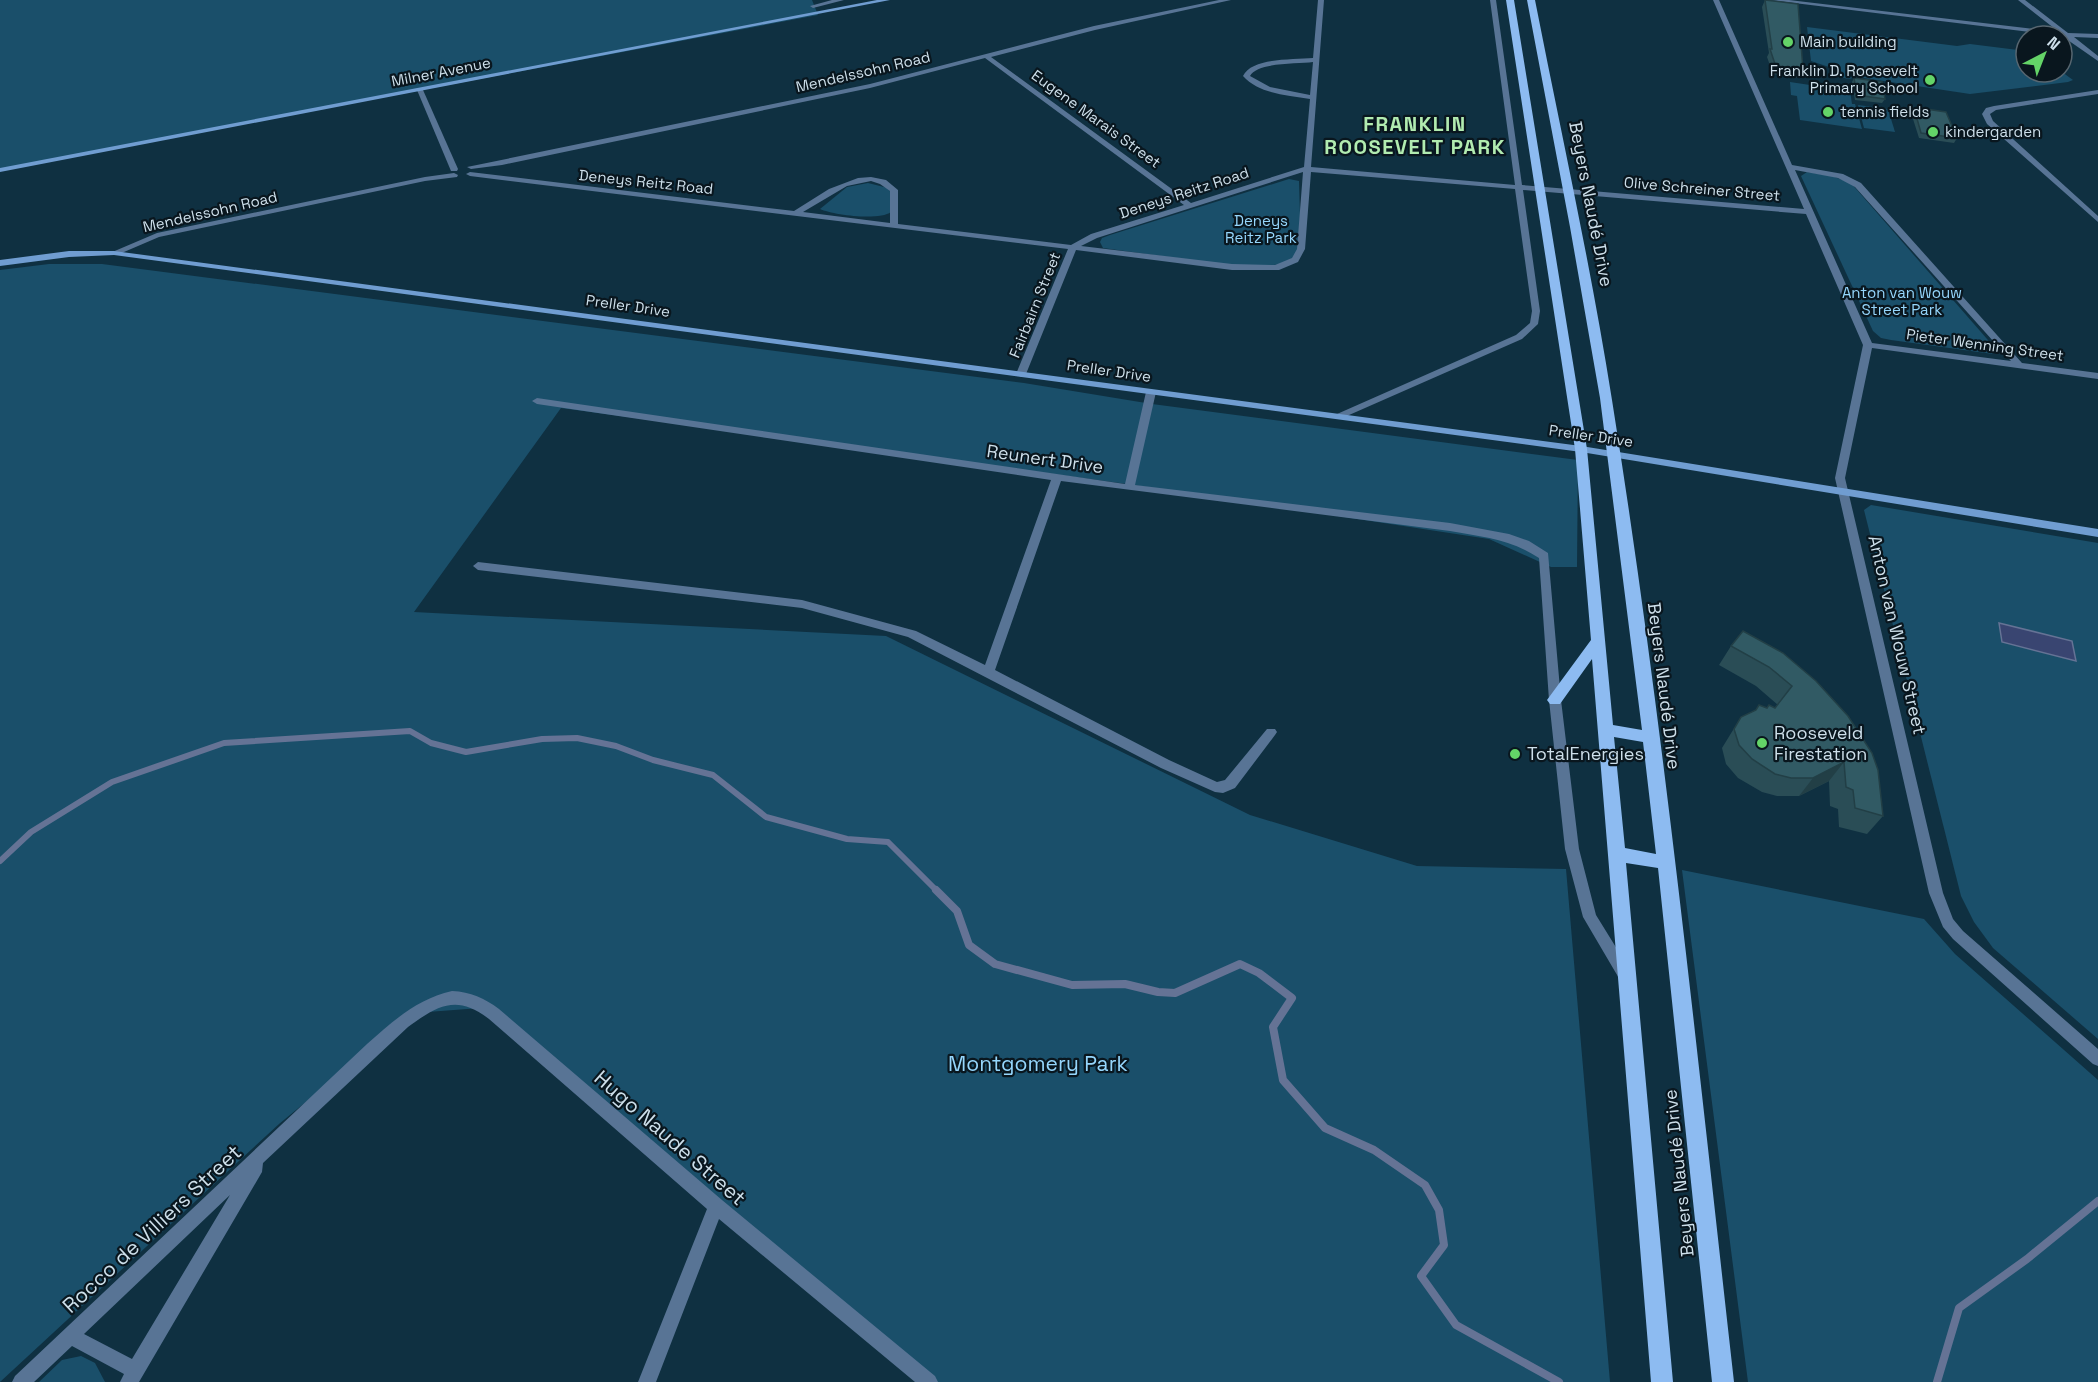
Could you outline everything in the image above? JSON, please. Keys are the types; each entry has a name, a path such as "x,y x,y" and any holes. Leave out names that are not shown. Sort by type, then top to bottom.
{"main road":[{"name":"Milner Avenue","path":"0,170 887,0"},
{"name":"Beyers Naudé Drive","path":"1510,0 1581,449 1662,1382"},
{"name":"Beyers Naudé Drive","path":"1531,0 1569,192 1614,454 1687,1046 1723,1382"},
{"name":"Mendelssohn Road","path":"0,263 69,254 114,253"},
{"name":"Preller Drive","path":"114,253 1581,449 2098,533"},
{"path":"1555,700 1597,642"},
{"path":"1605,730 1650,737"},
{"path":"1617,854 1664,862"}],"street":[{"path":"818,15 812,3 841,0"},
{"name":"Mendelssohn Road","path":"114,253 157,235 870,86 1109,24 1228,0"},
{"name":"Deneys Reitz Road","path":"462,171 492,178 1248,268 1286,266 1298,257 1301,249 1321,0"},
{"path":"1340,416 1519,337 1530,330 1534,324 1536,311 1493,0"},
{"path":"1716,0 1792,167 1809,212 1868,345"},
{"path":"1773,0 2014,29"},
{"path":"2020,0 2052,24"},
{"path":"2074,36 2098,36"},
{"path":"2074,41 2098,59"},
{"name":"Eugene Marais Street","path":"986,56 1189,205"},
{"path":"1312,97 1268,88 1252,82 1246,76 1249,70 1259,65 1315,60"},
{"path":"420,90 449,158 449,163 462,171"},
{"path":"2098,92 2003,106 1986,112 1990,122 2098,220"},
{"path":"1792,167 1840,176 1858,185 2018,364"},
{"name":"Deneys Reitz Road","path":"1073,247 1094,236 1306,169"},
{"name":"Olive Schreiner Street","path":"1306,169 1809,212"},
{"path":"797,213 839,187 856,181 871,180 886,183 894,190 894,225"},
{"name":"Fairbairn Street","path":"1021,374 1073,247"},
{"name":"Pieter Wenning Street","path":"1868,345 2098,376"},
{"name":"Anton van Wouw Street","path":"1868,345 1841,468 1843,492 1936,893 1948,923 1974,951 2098,1059"},
{"path":"1129,488 1151,392"},
{"name":"Reunert Drive","path":"537,401 1129,488 1450,527 1505,537 1525,544 1544,556"},
{"path":"988,672 1057,478"},
{"name":"Beyers Naudé Drive","path":"1544,556 1555,700 1572,849 1590,918 1627,979"},
{"path":"478,566 802,604 912,634 1165,764 1215,787 1223,788 1230,784 1271,732"},
{"name":"Hugo Naude Street","path":"372,1048 406,1020 440,1001 466,998 479,1003 716,1206 930,1382"},
{"name":"Rocco de Villiers Street","path":"21,1382 372,1048"},
{"name":"Rocco de Villiers Street","path":"71,1336 133,1376 263,1154"},
{"path":"647,1382 716,1206"}],"green space":[{"path":"0,0 812,0 818,15 0,170"},
{"path":"1807,27 1957,46 1970,44 2014,50 2014,84 2052,84 1970,94 1857,77 1848,79 1838,76 1829,67 1811,61"},
{"name":"tennis fields","path":"1790,82 1850,91 1852,104 1855,104 1862,129 1800,120 1797,96 1791,95"},
{"path":"1858,105 1888,109 1895,132 1864,128"},
{"name":"Anton van Wouw Street Park","path":"1807,172 1832,176 1851,183 1994,347 1993,354 1891,340 1881,338 1873,331 1801,176"},
{"name":"Deneys Reitz Park","path":"1289,179 1299,181 1301,249 1291,263 1248,268 1103,248 1100,242 1102,238 1110,235"},
{"path":"868,183 888,188 891,193 891,212 867,217 820,209 847,187"},
{"name":"Montgomery Park","path":"49,264 102,264 1024,383 1152,404 1578,460 1577,567 1551,567 1489,539 1127,484 561,408 414,612 886,636 1250,815 1417,866 1566,869 1610,1382 929,1382 494,1007 414,1013 279,1124 0,1382 0,270"},
{"path":"1871,505 2098,543 2098,1039 1993,948 1974,922 1961,896 1864,510"},
{"path":"1682,870 1924,919 1955,954 2098,1080 2098,1382 1748,1382"},
{"path":"81,1356 95,1363 105,1382 39,1382 62,1360"}],"shaded area":[{"path":"1999,623 2072,641 2076,661 2002,642"}],"building":[{"name":"Main building","path":"1765,0 1798,4 1803,70 1776,67 1770,49 1772,49"},
{"path":"1854,78 1882,82 1885,99 1857,95"},
{"name":"kindergarden","path":"1919,108 1946,112 1957,138 1921,133 1916,115 1921,116"},
{"path":"1743,631 1783,653 1816,681 1848,716 1872,753 1878,770 1883,816 1855,808 1853,790 1846,787 1844,762 1813,778 1791,778 1775,774 1752,759 1739,745 1734,729 1741,717 1756,710 1759,705 1767,708 1769,705 1775,708 1792,686 1769,667 1731,646"}],"waterway":[{"path":"0,861 31,832 112,782 224,743 410,731 431,743 466,752 542,739 577,738 616,746 653,760 713,775 766,817 847,839 888,842 957,911 969,945 995,964 1072,985 1125,984 1158,992 1175,993 1240,964 1259,973 1292,998 1273,1027 1283,1080 1325,1128 1374,1150 1425,1185 1439,1210 1444,1245 1421,1276 1456,1325 1559,1382"},
{"path":"1937,1382 1959,1308 2027,1259 2098,1201"}],"place":[{"name":"Main building","path":"1788,42"},
{"name":"Franklin D. Roosevelt Primary School","path":"1930,80"},
{"name":"tennis fields","path":"1828,112"},
{"name":"kindergarden","path":"1933,132"},
{"name":"Rooseveld Firestation","path":"1762,743"},
{"name":"TotalEnergies","path":"1515,754"}],"district":[{"name":"FRANKLIN ROOSEVELT PARK","path":"1415,136"}]}
